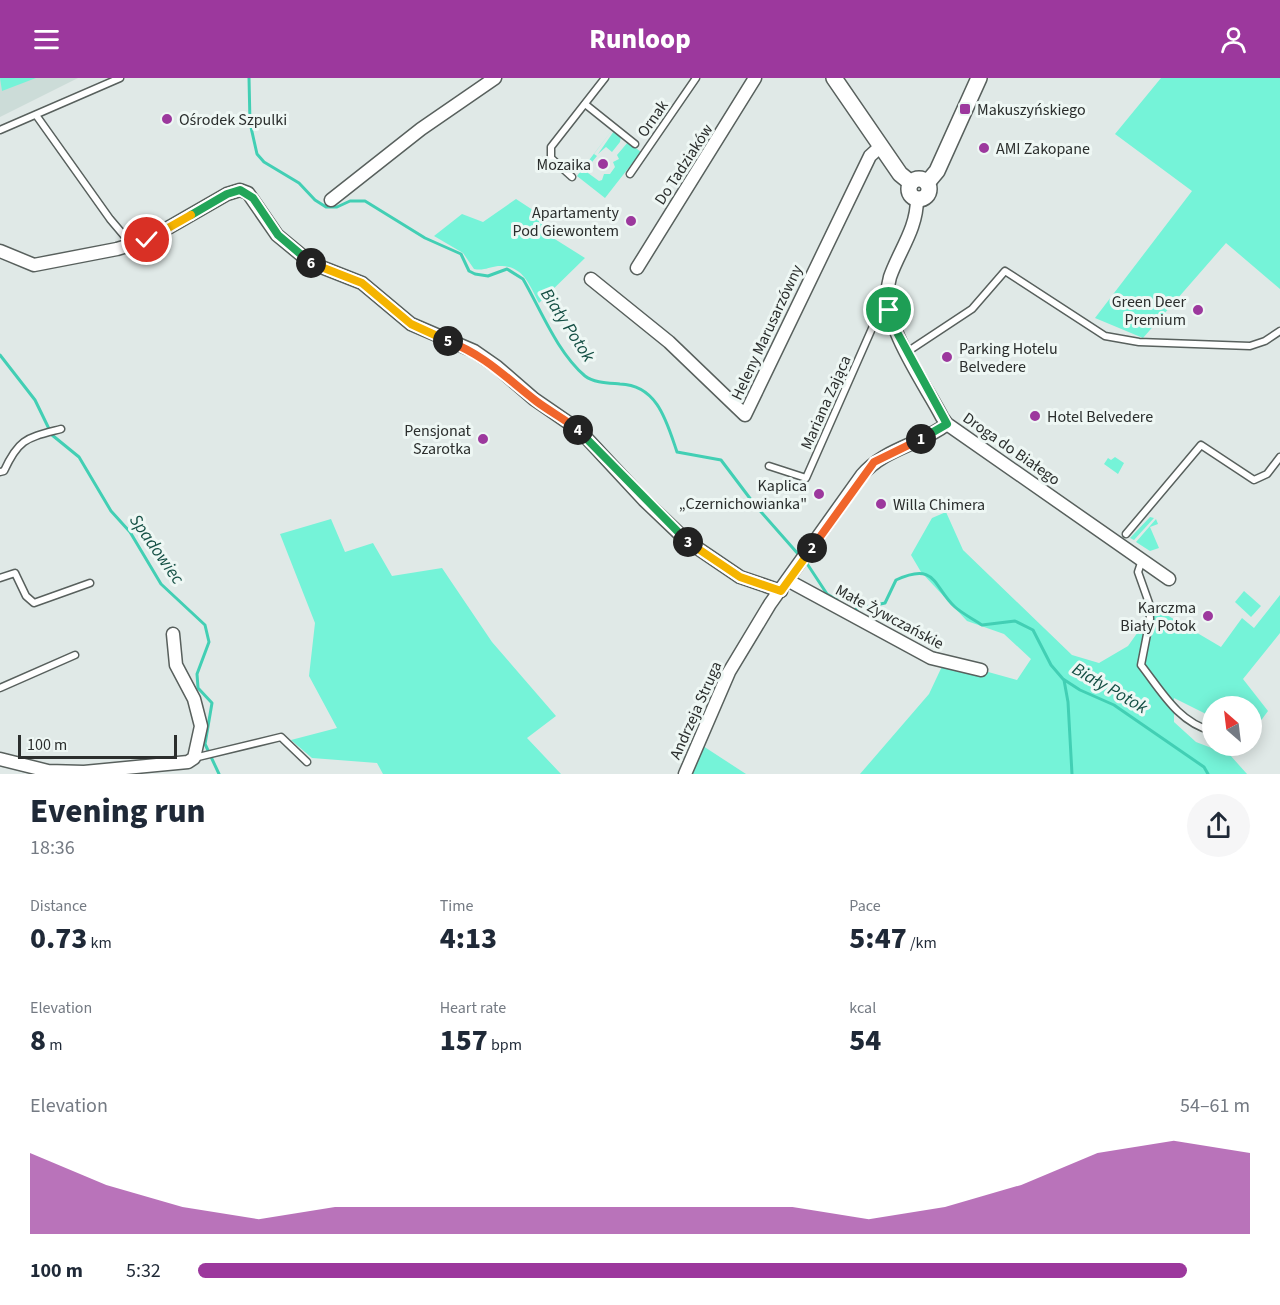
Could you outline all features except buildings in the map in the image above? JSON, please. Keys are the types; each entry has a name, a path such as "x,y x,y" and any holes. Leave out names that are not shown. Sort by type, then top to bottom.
{"street":[{"path":"331,200 421,129 495,78"},
{"name":"Do Tadziaków","path":"638,268 755,78"},
{"path":"834,78 903,177 911,183"},
{"path":"911,183 910,194 917,200 928,195 927,183 937,171 979,78"},
{"name":"Heleny Marusarzówny","path":"591,279 669,342 745,416 870,156 881,146"},
{"path":"911,183 919,179 927,183"},
{"name":"Małe Żywczańskie","path":"0,251 34,266 132,245 163,232 227,194 240,190 248,193 278,235 311,263 362,283 411,324 474,351 497,367 534,399 579,430 687,541 740,577 785,586 931,658 981,670"},
{"name":"Droga do Białego","path":"917,200 914,222 889,280 888,302 893,325 947,424 1169,579"},
{"name":"Andrzeja Struga","path":"685,774 729,672 785,586 874,462 947,424"},
{"path":"0,759 48,771 84,772 188,762 204,755 201,726 194,699 176,665 173,634"}],"lane":[{"path":"2,129 120,78"},
{"path":"572,177 554,162 549,154 555,141 605,78"},
{"name":"Ornak","path":"630,174 696,78"},
{"path":"585,104 635,144"},
{"path":"36,115 110,219 132,245"},
{"path":"907,352 972,309 1005,271 1105,336 1139,342 1251,346 1265,341 1280,331"},
{"name":"Mariana Zająca","path":"769,466 806,478 881,308 888,302"},
{"path":"0,472 4,471 13,450 19,444 44,433 61,429"},
{"path":"1126,534 1201,444 1254,480 1267,474 1280,457"},
{"path":"1143,560 1138,572 1149,603 1150,619 1141,665 1181,717 1202,728"},
{"path":"0,578 15,573 26,596 34,603 90,583"},
{"path":"0,688 75,655"},
{"path":"204,755 281,737 308,762"}],"shaded area":[{"path":"0,78 78,78 0,117"}],"green space":[{"path":"0,78 36,78 2,91"},
{"path":"1161,78 1280,78 1280,289 1226,243 1143,338 1095,318 1192,191 1115,134"},
{"path":"612,130 594,154 597,156 587,168 590,169 588,173 599,181 602,180 604,174 610,174 615,167 613,162 619,159 617,155 628,142 641,152 605,198 577,176"},
{"path":"614,131 621,136 620,142 612,152 606,147 598,154"},
{"path":"516,199 545,218 542,231 585,258 539,303 519,272 498,266 474,269 463,253 434,236 462,214 483,222"},
{"path":"1115,457 1124,463 1118,474 1104,464 1108,458 1111,460"},
{"path":"946,512 963,550 1072,655 1099,663 1128,646 1155,608 1221,647 1242,618 1254,628 1280,595 1280,633 1243,679 1256,696 1202,696 1202,712 1174,698 1174,722 1196,742 1202,744 1202,756 1231,756 1247,774 860,774 929,694 945,660 1017,680 1031,659 1004,634 967,621 921,572 911,555 932,518"},
{"path":"1150,517 1154,518 1134,540 1130,538"},
{"path":"331,519 345,552 373,543 392,576 442,568 492,642 556,716 527,738 561,774 383,774 377,763 312,758 291,740 337,728 309,676 315,623 280,534"},
{"path":"1156,519 1158,524 1150,527 1159,548 1150,551 1136,542"},
{"path":"1244,591 1261,606 1251,617 1235,602"},
{"path":"1262,703 1268,711 1262,719"},
{"path":"703,746 746,774 691,774"}],"waterway":[{"name":"Biały Potok","path":"249,78 250,123 257,154 264,162 299,183 315,200 326,207 337,207 350,201 365,201 425,238 461,254 469,271 475,274 488,276 507,269 523,279 550,330 575,366 593,380 633,386 644,391 652,398 665,418 677,452 721,460 755,505 799,555"},
{"name":"Spadowiec","path":"0,355 35,400 52,435 79,457 111,511 130,532 161,584 205,625 209,642 197,674 198,688 212,703 205,744 219,774"},
{"name":"Biały Potok","path":"804,559 827,594 837,600"},
{"name":"Biały Potok","path":"853,610 885,603 896,580 919,573 927,575 933,579 955,607 982,625 1015,621 1033,630 1051,665 1063,679 1080,690 1114,705 1204,767 1208,774"},
{"path":"1064,680 1068,702 1072,774"}],"place":[{"name":"Makuszyńskiego","path":"965,109"},
{"name":"Ośrodek Szpulki","path":"167,119"},
{"name":"AMI Zakopane","path":"984,148"},
{"name":"Mozaika","path":"603,164"},
{"name":"Apartamenty Pod Giewontem","path":"631,221"},
{"name":"Green Deer Premium","path":"1198,310"},
{"name":"Parking Hotelu Belvedere","path":"947,357"},
{"name":"Hotel Belvedere","path":"1035,416"},
{"name":"Pensjonat Szarotka","path":"483,439"},
{"name":"Kaplica „Czernichowianka\"","path":"819,494"},
{"name":"Willa Chimera","path":"881,504"},
{"name":"Karczma Biały Potok","path":"1208,616"}],"route":[{"path":"147,240 227,194 240,190 248,193 278,235 311,263 362,283 411,324 474,351 497,367 543,406 579,430 644,500 687,541 740,577 781,591 862,475 874,462 886,454 939,431 947,424 893,325 889,310"}]}
